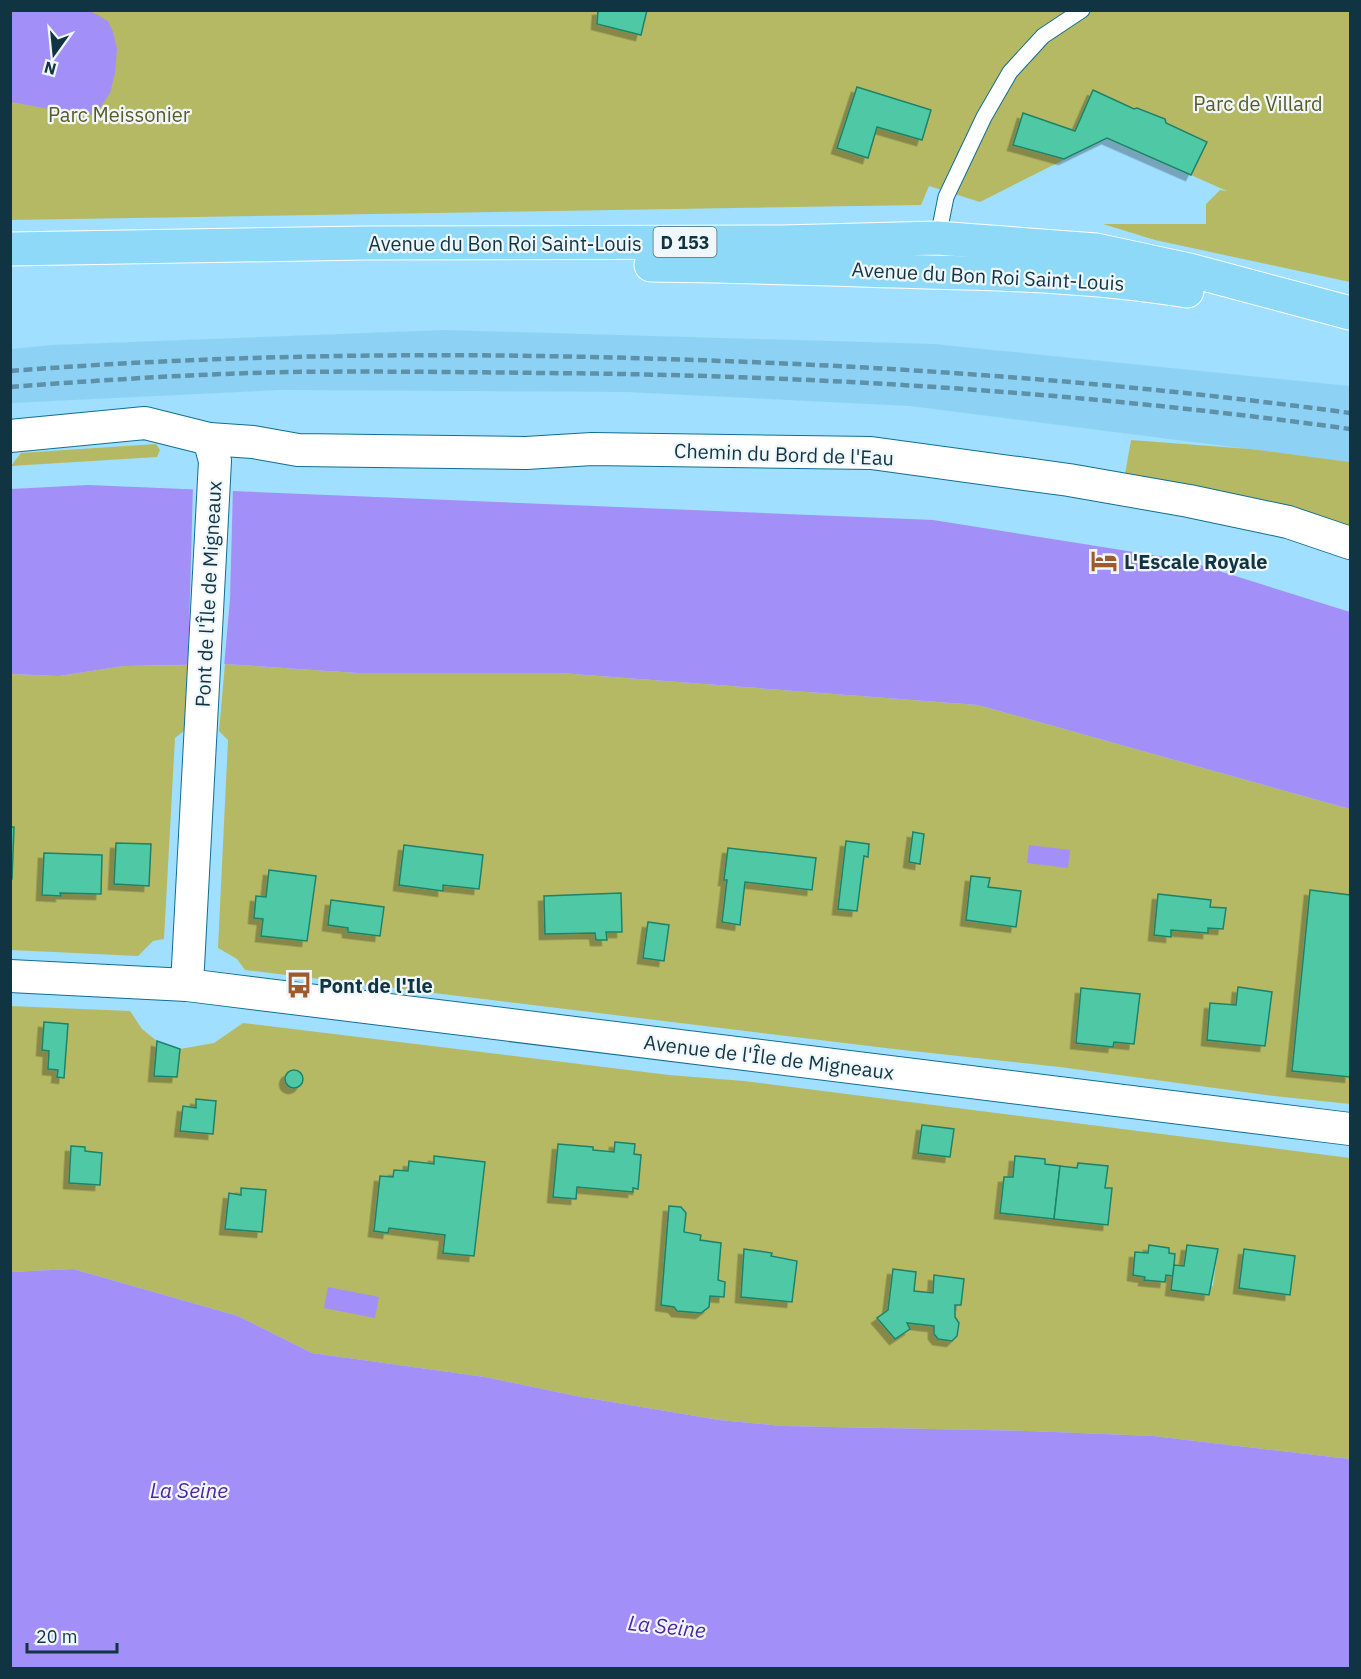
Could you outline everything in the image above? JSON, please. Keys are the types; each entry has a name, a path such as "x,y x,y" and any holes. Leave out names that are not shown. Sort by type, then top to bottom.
{"main road":[{"name":"Avenue du Bon Roi Saint-Louis","path":"10,249 365,243 782,242 937,238 1096,250 1188,270 1350,315"},
{"name":"Avenue du Bon Roi Saint-Louis","path":"10,265 533,263 936,272 1143,284 1350,315"}],"street":[{"name":"Chemin du Bord de l'Eau","path":"10,435 145,423 212,450 253,442 298,450 526,453 592,449 872,453 1069,480 1189,501 1288,522 1350,543"},
{"name":"Pont de l'Île de Migneaux","path":"187,986 212,450"},
{"name":"Avenue de l'Île de Migneaux","path":"10,976 187,986 1350,1129"}],"lane":[{"path":"936,272 937,238 946,197 984,117 1010,72 1043,36 1082,10"}],"shaded area":[{"path":"444,330 934,344 1350,386 1350,462 910,406 626,392 280,390 11,403 11,349 52,345"}],"green space":[{"path":"10,11 1350,11 1350,282 1155,240 1103,224 1206,224 1206,204 1220,190 1227,191 1107,138 980,202 929,186 921,205 11,220"},
{"path":"1131,440 1250,449 1350,462 1350,535 1125,474"},
{"path":"156,444 160,450 157,457 11,466 21,453"},
{"path":"225,664 358,673 560,673 978,705 1350,809 1350,1104 1060,1067 245,970 237,959 218,948 228,740 219,731","holes":["331,900 384,907 380,936 348,932 348,928 328,925"]},
{"path":"188,665 185,730 175,738 164,939 153,941 138,956 11,950 10,674 59,676 124,666","holes":["116,843 151,844 149,885 114,883"]},
{"path":"10,1006 130,1011 142,1029 157,1041 155,1076 177,1077 180,1049 214,1043 243,1023 669,1075 744,1081 1350,1158 1350,1459 1153,1436 783,1426 719,1420 576,1396 485,1377 312,1353 238,1316 73,1269 11,1272","holes":["44,1023 68,1024 64,1078 57,1077 58,1070 48,1069 49,1051 42,1050","197,1099 216,1101 212,1134 180,1131 183,1107 196,1108","1016,1156 1045,1159 1045,1164 1077,1168 1078,1163 1107,1166 1105,1188 1111,1188 1108,1225 1001,1213 1004,1177 1013,1177","241,1188 266,1190 262,1232 225,1228 229,1193 241,1195","1149,1245 1169,1248 1169,1253 1175,1254 1174,1265 1184,1266 1218,1249 1213,1286 1211,1286 1209,1295 1171,1290 1173,1276 1144,1279 1145,1277 1133,1275 1135,1252 1148,1253","1244,1249 1295,1256 1290,1295 1239,1288"]}],"water":[{"path":"10,11 90,11 108,21 117,49 115,73 110,93 96,114 81,115 11,102"},
{"path":"88,485 933,520 1184,560 1350,612 1350,809 978,705 560,673 358,673 225,664 124,666 59,676 11,674 11,489"},
{"path":"1029,845 1070,850 1068,868 1027,863"},
{"name":"La Seine","path":"73,1269 238,1316 312,1353 485,1377 576,1396 719,1420 783,1426 1153,1436 1350,1459 1350,1668 11,1668 11,1272"},
{"path":"328,1287 379,1297 375,1318 324,1308"}],"pier":[{"path":"193,485 233,487 230,599 224,667 188,668"}],"building":[{"path":"598,10 647,10 641,35 597,24"},
{"path":"857,87 931,110 922,140 877,127 868,158 837,148"},
{"path":"1093,90 1134,109 1137,108 1165,119 1166,123 1207,142 1191,175 1107,138 1064,159 1013,145 1023,113 1075,131"},
{"path":"10,827 14,827 12,879 10,879"},
{"path":"913,832 924,834 920,864 909,862"},
{"path":"846,841 869,844 868,857 864,856 857,911 838,909"},
{"path":"116,843 151,844 149,886 114,884"},
{"path":"404,845 483,855 479,889 443,885 443,891 399,885"},
{"path":"728,848 816,858 812,890 745,882 740,925 722,922"},
{"path":"44,853 102,855 101,894 42,895"},
{"path":"269,870 316,876 307,941 261,936 263,919 254,918 256,896 266,897"},
{"path":"971,876 990,878 988,887 1021,891 1016,927 966,920"},
{"path":"1310,890 1350,895 1350,1077 1292,1071"},
{"path":"621,893 622,932 606,932 607,940 596,940 595,933 545,934 544,896"},
{"path":"1158,894 1211,900 1210,907 1226,908 1223,929 1208,928 1208,933 1171,930 1171,937 1154,935"},
{"path":"331,900 384,907 380,936 348,932 348,928 328,925"},
{"path":"648,922 669,925 664,961 643,958"},
{"path":"1238,987 1272,992 1265,1046 1207,1040 1210,1003 1236,1005"},
{"path":"1081,988 1140,994 1134,1044 1114,1042 1113,1047 1076,1043"},
{"path":"44,1022 68,1024 64,1078 57,1077 58,1070 48,1069 49,1051 42,1050"},
{"path":"157,1041 180,1049 177,1077 154,1076"},
{"path":"290,1070 298,1070 303,1075 301,1086 290,1088 285,1083 285,1075"},
{"path":"196,1099 216,1101 213,1134 180,1131 183,1106 196,1108"},
{"path":"922,1125 954,1129 950,1157 918,1153"},
{"path":"615,1142 635,1144 634,1154 641,1155 638,1189 633,1188 633,1192 577,1187 576,1199 553,1197 558,1144 593,1147 593,1150 614,1152"},
{"path":"71,1146 85,1147 85,1151 102,1153 100,1185 69,1183"},
{"path":"434,1156 485,1162 474,1256 443,1253 445,1235 389,1228 388,1233 374,1231 380,1176 393,1177 394,1170 408,1171 409,1161 434,1164"},
{"path":"1015,1156 1045,1159 1045,1164 1060,1166 1054,1219 1000,1213 1004,1177 1013,1177"},
{"path":"1078,1163 1108,1166 1105,1188 1112,1188 1108,1225 1054,1219 1060,1166 1077,1168"},
{"path":"241,1188 266,1190 262,1232 225,1229 229,1193 241,1195"},
{"path":"669,1206 681,1207 686,1213 684,1232 701,1235 700,1240 721,1243 718,1280 725,1282 724,1297 710,1296 709,1307 701,1313 677,1311 674,1307 661,1305"},
{"path":"1149,1245 1169,1248 1169,1253 1175,1254 1173,1276 1166,1275 1165,1282 1144,1280 1145,1277 1133,1275 1135,1252 1148,1253"},
{"path":"1187,1245 1218,1249 1209,1295 1171,1290 1174,1265 1184,1266"},
{"path":"744,1249 772,1253 771,1256 797,1261 792,1302 741,1297"},
{"path":"1244,1249 1295,1256 1290,1295 1239,1288"},
{"path":"893,1269 916,1272 914,1291 933,1293 934,1275 964,1279 961,1305 955,1305 955,1317 959,1323 957,1336 952,1341 938,1339 934,1334 934,1326 907,1323 910,1329 895,1339 877,1318 888,1310"}],"railway":[{"path":"10,371 174,361 338,356 665,359 837,366 1008,377 1179,392 1350,413"},
{"path":"10,387 287,372 644,374 745,377 1049,396 1250,416 1350,429"}],"place":[{"name":"L'Escale Royale","path":"1104,561"},
{"name":"Pont de l'Ile","path":"299,985"}],"park label":[{"name":"Parc de Villard","path":"1258,103"},
{"name":"Parc Meissonier","path":"119,114"}]}
